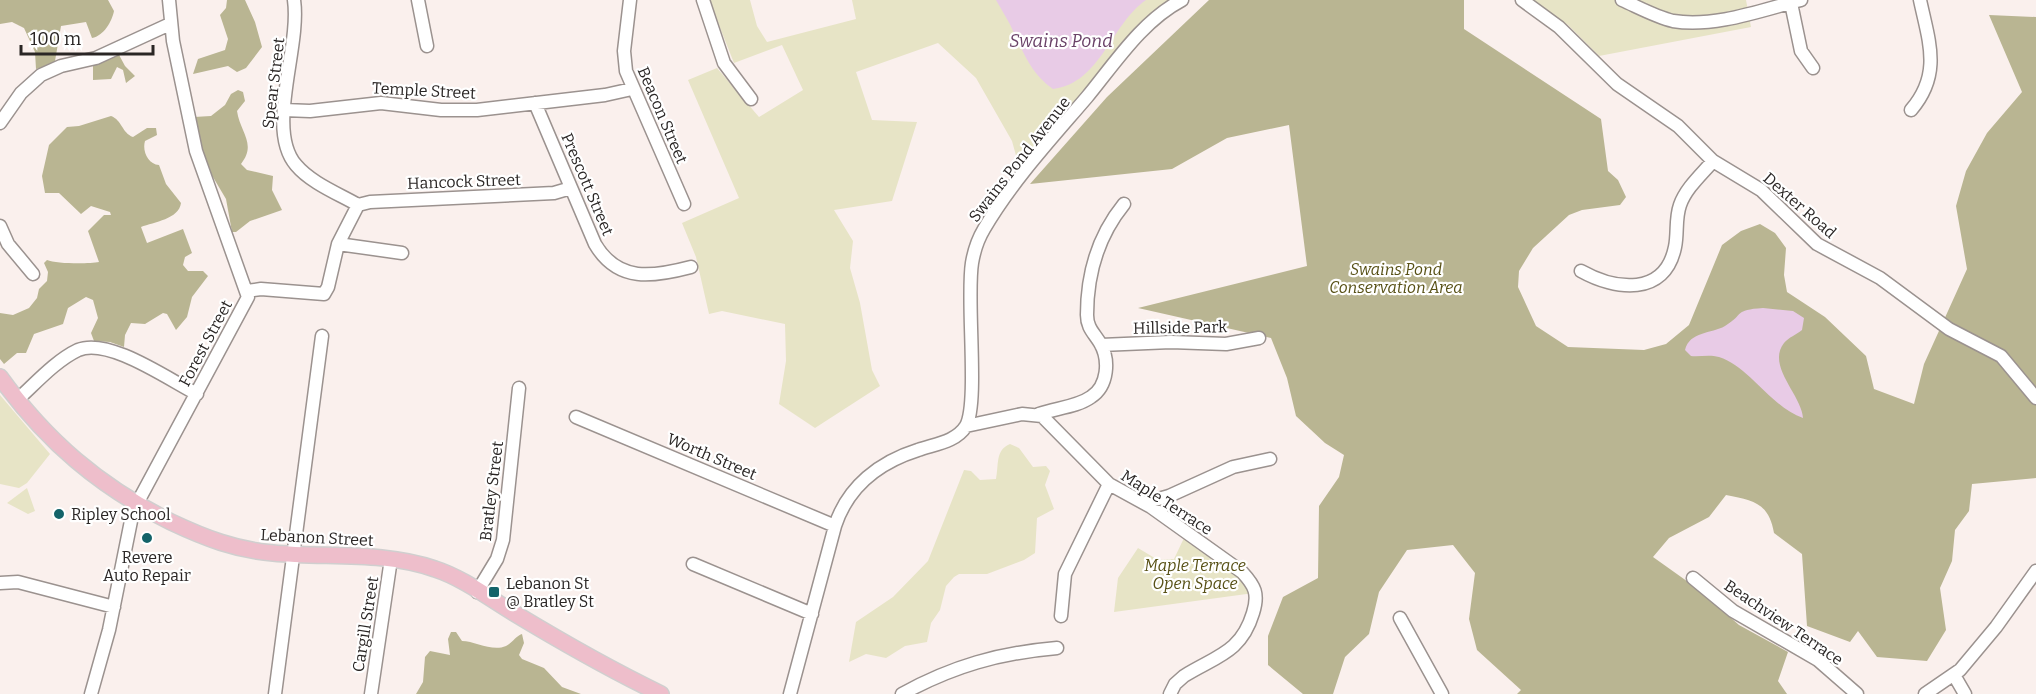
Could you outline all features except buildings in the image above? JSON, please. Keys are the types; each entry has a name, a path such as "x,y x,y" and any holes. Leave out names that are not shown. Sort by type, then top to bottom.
{"main road":[{"name":"Lebanon Street","path":"0,377 17,400 72,459 136,504 229,547 294,555 391,559 435,568 590,657 661,694"}],"street":[{"name":"Forest Street","path":"92,694 114,608 136,504 247,300 247,291 196,151 170,24 169,0"},
{"name":"Spear Street","path":"294,0 296,30 282,138 296,165 358,205"},
{"path":"418,0 427,46"},
{"name":"Beacon Street","path":"630,0 624,60 632,89 684,204"},
{"path":"703,0 724,63 751,99"},
{"name":"Swains Pond Avenue","path":"966,426 971,394 971,271 981,234 1056,134 1144,29 1161,13 1182,0"},
{"name":"Dexter Road","path":"1522,0 1570,36 1617,84 1678,126 1713,161 1761,190 1817,244 1880,278 1949,329 2001,356 2036,398"},
{"path":"1622,0 1671,20 1692,22 1708,21 1796,1 1802,51 1813,68"},
{"path":"1911,110 1925,92 1931,63 1920,0"},
{"path":"0,123 21,93 41,75 62,66 96,58 170,24"},
{"name":"Temple Street","path":"284,110 310,111 381,103 441,110 477,110 605,95 632,89"},
{"name":"Prescott Street","path":"536,103 595,244 612,266 647,275 691,267"},
{"path":"1581,271 1600,282 1624,286 1646,282 1661,273 1675,249 1678,212 1685,193 1713,161"},
{"name":"Hancock Street","path":"358,205 380,201 554,193 571,188"},
{"path":"790,694 835,526 846,501 875,470 903,455 952,438 966,426 1022,414 1039,414 1076,405 1092,397 1099,390 1106,376 1101,345 1089,329 1087,318 1093,261 1102,236 1124,204"},
{"path":"247,291 261,289 322,294 328,287 338,244 358,205"},
{"path":"0,226 8,244 33,274"},
{"path":"338,244 402,254"},
{"path":"275,694 322,336"},
{"name":"Hillside Park","path":"1101,345 1171,342 1226,344 1259,338"},
{"path":"17,400 69,355 94,347 113,351 197,394"},
{"name":"Bratley Street","path":"477,592 497,559 503,540 519,388"},
{"name":"Maple Terrace","path":"1039,414 1109,484 1144,503 1242,572 1257,590 1255,609 1242,640 1184,676 1175,684 1170,694"},
{"name":"Worth Street","path":"576,417 835,526"},
{"path":"1144,503 1169,496 1233,467 1270,459"},
{"path":"1061,616 1065,574 1109,484"},
{"name":"Cargill Street","path":"371,694 391,559"},
{"path":"693,564 812,614"},
{"path":"1925,694 1954,675 2032,586 2036,571"},
{"name":"Beachview Terrace","path":"1693,578 1733,611 1818,660 1857,694"},
{"path":"0,583 18,582 114,608"},
{"path":"1400,618 1442,694"},
{"path":"902,694 978,661 1018,651 1057,648"},
{"path":"1954,675 1965,694"}],"green space":[{"path":"0,0 108,0 114,11 107,28 96,37 92,38 86,22 61,26 53,65 36,69 35,52 24,28 12,22 0,24"},
{"path":"227,0 245,0 255,22 262,47 246,68 237,72 228,66 193,74 198,59 225,50 228,39 220,15 226,8"},
{"path":"709,0 750,0 757,26 767,42 856,19 852,0 1168,0 1140,25 1020,170 1012,141 976,78 938,43 856,72 872,120 917,122 892,201 834,210 853,241 850,268 860,303 872,370 880,386 815,428 779,404 786,361 785,324 722,311 709,314 696,257 682,223 739,198 688,80 717,68 759,117 803,90 782,45 734,63"},
{"name":"Swains Pond Conservation Area","path":"1209,0 1464,0 1464,29 1601,119 1608,171 1618,180 1626,197 1620,205 1582,210 1569,215 1533,248 1519,271 1518,287 1536,326 1568,347 1644,350 1666,344 1689,325 1722,245 1741,231 1760,224 1775,233 1786,248 1784,275 1787,292 1825,317 1866,356 1874,389 1914,404 1924,364 1967,269 1956,206 1966,171 1987,133 2022,92 1989,15 2036,17 2036,478 1972,484 1969,511 1955,530 1952,561 1940,588 1946,630 1927,661 1877,657 1858,631 1850,642 1807,626 1802,554 1774,533 1772,523 1764,509 1752,501 1726,495 1709,517 1669,538 1653,557 1698,589 1739,625 1788,652 1778,681 1787,694 1517,694 1521,690 1477,650 1469,619 1475,573 1453,545 1407,550 1379,592 1369,634 1345,657 1333,694 1303,694 1268,665 1268,636 1283,597 1318,578 1319,506 1339,477 1344,455 1325,443 1296,416 1287,378 1271,338 1138,308 1307,266 1289,125 1227,138 1172,169 1030,184 1107,97"},
{"path":"1532,0 1746,0 1751,27 1599,56 1568,25"},
{"path":"118,53 125,66 135,76 126,83 123,70 117,67 111,79 93,80 93,64"},
{"path":"238,90 243,92 245,101 237,111 248,144 246,157 241,164 247,170 273,176 272,190 282,210 250,221 236,232 232,232 226,199 207,167 194,117 211,116 225,105 231,94"},
{"path":"111,116 118,120 126,133 133,137 147,128 156,128 157,135 145,141 145,153 149,160 159,165 166,184 181,203 176,213 171,216 141,227 147,243 183,229 192,253 185,257 183,265 188,271 203,271 208,276 192,297 187,317 176,330 167,314 163,313 145,324 131,323 125,335 124,347 110,342 94,341 91,333 98,318 93,300 86,297 68,308 63,324 34,334 26,353 17,353 4,364 0,359 0,313 13,315 29,308 37,298 39,289 47,281 48,272 44,263 47,260 73,263 99,262 88,231 104,215 111,215 110,212 91,206 81,214 59,193 45,193 42,176 49,145 67,127 79,126"},
{"path":"0,395 50,454 27,483 19,488 0,484"},
{"path":"1010,444 1019,448 1033,467 1046,466 1050,471 1045,485 1054,509 1037,518 1035,553 1024,560 987,574 959,574 954,577 946,586 940,610 931,623 927,642 905,646 886,658 866,654 849,662 856,622 893,597 928,561 964,470 971,471 980,480 996,479 998,458 1002,450"},
{"path":"27,488 35,511 28,514 7,503"},
{"name":"Maple Terrace Open Space","path":"1184,538 1226,565 1254,593 1114,612 1118,578 1138,548 1158,560 1174,559"},
{"path":"451,632 456,632 462,641 495,648 506,646 522,634 524,643 519,655 522,659 544,668 562,687 581,694 416,694 423,682 425,657 430,651 450,655 448,639"}],"water":[{"name":"Swains Pond","path":"996,0 1146,0 1123,23 1094,65 1083,76 1053,89 1030,64"},
{"path":"1763,308 1793,311 1804,318 1802,330 1784,343 1779,361 1803,418 1781,406 1741,369 1730,362 1715,356 1691,356 1685,350 1691,339 1696,336 1725,326 1743,311"}],"place":[{"name":"Ripley School","path":"59,514"},
{"name":"Revere Auto Repair","path":"147,538"},
{"name":"Lebanon St @ Bratley St","path":"494,592"}]}
